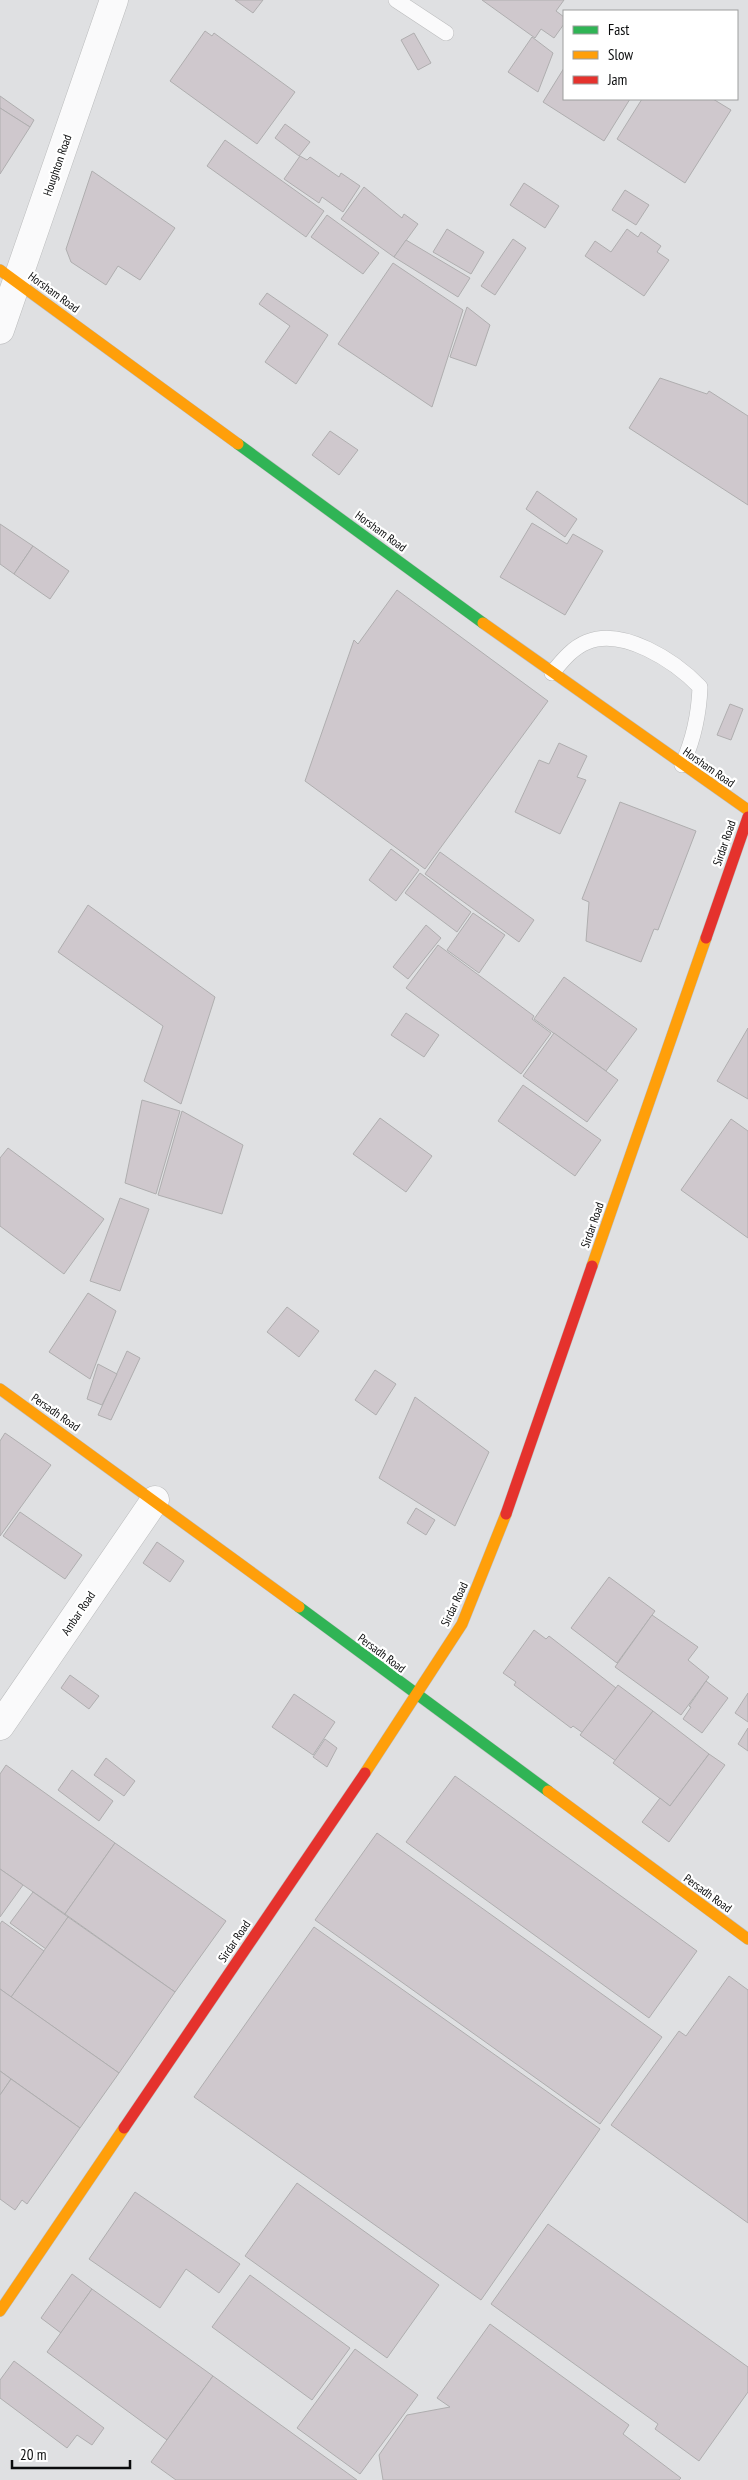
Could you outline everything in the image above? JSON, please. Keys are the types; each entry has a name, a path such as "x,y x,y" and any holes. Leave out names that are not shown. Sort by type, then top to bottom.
{"street":[{"name":"Houghton Road","path":"0,330 8,276 114,0"},
{"name":"Horsham Road","path":"8,276 552,673 748,810"},
{"name":"Sirdar Road","path":"0,2311 417,1696 462,1624 497,1541 748,817"},
{"name":"Persadh Road","path":"0,1389 155,1500 417,1696 748,1939"},
{"name":"Ambar Road","path":"0,1726 155,1500"}],"lane":[{"path":"396,0 446,33"},
{"path":"552,673 567,655 587,642 613,637 637,644 685,671 700,687 699,712 682,764"}],"building":[{"path":"235,0 263,0 253,13"},
{"path":"482,0 564,0 556,11 563,16 563,25 554,38 541,29 535,38"},
{"path":"205,31 212,36 214,33 295,92 257,144 170,81"},
{"path":"414,33 431,63 418,70 401,40"},
{"path":"532,37 553,53 538,92 508,72"},
{"path":"563,70 563,100 629,100 604,141 543,102"},
{"path":"0,96 34,120 30,127 0,108"},
{"path":"641,100 715,100 731,110 685,183 617,139"},
{"path":"0,108 30,127 0,174"},
{"path":"285,124 310,142 299,156 275,138"},
{"path":"225,140 324,211 306,237 207,166"},
{"path":"300,156 307,160 310,157 339,177 341,173 360,186 343,212 322,197 319,203 284,179"},
{"path":"92,171 175,228 140,280 118,266 106,285 71,262 66,249"},
{"path":"524,183 559,206 545,228 510,205"},
{"path":"364,187 402,218 404,214 418,224 394,257 341,219"},
{"path":"625,190 649,205 636,225 612,210"},
{"path":"327,215 379,253 363,274 311,237"},
{"path":"447,229 484,252 471,274 433,252"},
{"path":"627,229 638,237 641,232 661,246 657,252 669,260 644,296 585,256 595,241 611,252"},
{"path":"513,239 526,248 495,295 481,286"},
{"path":"406,240 470,278 458,297 394,257"},
{"path":"393,263 463,310 432,407 338,344"},
{"path":"267,293 328,335 296,384 265,362 290,326 259,304"},
{"path":"467,307 490,325 476,366 450,357"},
{"path":"660,378 707,394 709,391 748,416 748,505 629,428"},
{"path":"330,431 358,450 339,475 312,455"},
{"path":"537,491 577,519 565,537 526,509"},
{"path":"532,523 567,544 573,534 603,551 565,615 500,577"},
{"path":"0,524 33,546 14,574 0,564"},
{"path":"33,546 69,571 50,599 14,574"},
{"path":"397,590 548,701 425,869 305,781 354,640 358,644"},
{"path":"730,704 743,709 731,740 717,735"},
{"path":"559,743 587,756 577,777 586,780 560,834 515,812 539,760 549,764"},
{"path":"620,802 696,831 658,930 654,929 641,962 586,941 589,902 582,899"},
{"path":"391,849 419,870 396,901 369,880"},
{"path":"440,852 534,920 519,942 425,874"},
{"path":"420,873 471,912 457,932 405,893"},
{"path":"88,905 215,997 181,1104 144,1081 163,1026 58,952"},
{"path":"473,913 505,935 479,973 447,950"},
{"path":"426,925 441,938 408,979 393,967"},
{"path":"438,945 534,1016 532,1019 551,1033 521,1074 406,988"},
{"path":"564,977 637,1029 606,1071 534,1019"},
{"path":"406,1013 439,1035 424,1057 391,1035"},
{"path":"748,1028 748,1099 717,1081"},
{"path":"554,1033 618,1080 587,1122 523,1076"},
{"path":"523,1085 601,1140 575,1176 498,1121"},
{"path":"142,1100 180,1111 156,1194 125,1183"},
{"path":"182,1111 243,1145 222,1214 158,1195"},
{"path":"380,1118 432,1156 406,1192 353,1154"},
{"path":"731,1119 748,1131 748,1238 681,1190"},
{"path":"8,1148 104,1219 64,1274 0,1226 0,1158"},
{"path":"120,1198 149,1209 120,1291 90,1281"},
{"path":"88,1293 116,1311 90,1379 49,1352"},
{"path":"287,1307 319,1331 299,1357 267,1332"},
{"path":"127,1351 140,1358 111,1420 98,1415"},
{"path":"98,1364 117,1374 102,1405 87,1399"},
{"path":"375,1370 396,1384 376,1415 355,1400"},
{"path":"415,1397 489,1452 455,1526 379,1478"},
{"path":"5,1433 51,1465 0,1536 0,1441"},
{"path":"416,1508 435,1520 426,1535 407,1523"},
{"path":"20,1512 82,1555 65,1579 3,1536"},
{"path":"157,1542 184,1561 170,1582 143,1563"},
{"path":"609,1577 655,1611 617,1663 571,1628"},
{"path":"652,1615 698,1647 688,1660 709,1677 681,1715 615,1667"},
{"path":"534,1630 546,1639 549,1636 616,1688 583,1733 573,1726 571,1728 514,1685 516,1682 503,1673"},
{"path":"70,1675 99,1696 89,1709 61,1688"},
{"path":"706,1681 728,1698 702,1733 683,1719 691,1707 689,1706"},
{"path":"618,1685 653,1711 616,1761 580,1735"},
{"path":"748,1693 748,1722 735,1713"},
{"path":"294,1694 335,1722 313,1755 272,1727"},
{"path":"653,1711 709,1754 670,1806 613,1763"},
{"path":"748,1728 748,1751 738,1744"},
{"path":"325,1739 337,1748 327,1767 313,1757"},
{"path":"709,1754 725,1765 669,1842 642,1822 660,1798 670,1806"},
{"path":"106,1758 135,1781 124,1796 94,1775"},
{"path":"6,1765 115,1843 65,1914 0,1869 0,1774"},
{"path":"72,1770 113,1801 99,1821 58,1790"},
{"path":"455,1776 697,1951 649,2018 406,1842"},
{"path":"377,1833 662,2037 600,2124 315,1920"},
{"path":"115,1843 226,1921 175,1992 65,1914"},
{"path":"0,1869 23,1885 0,1917"},
{"path":"33,1892 68,1917 46,1949 10,1923"},
{"path":"68,1917 175,1992 119,2073 11,1997"},
{"path":"2,1921 44,1951 11,1997 0,1989 0,1924"},
{"path":"314,1927 600,2129 481,2300 194,2097"},
{"path":"729,1976 748,1990 748,2223 611,2125 679,2031 686,2036"},
{"path":"0,1989 119,2073 80,2128 0,2071"},
{"path":"0,2071 11,2079 0,2095"},
{"path":"11,2079 80,2128 27,2204 22,2200 15,2210 0,2199 0,2095"},
{"path":"297,2183 439,2285 387,2358 245,2256"},
{"path":"135,2192 240,2264 219,2293 186,2269 160,2308 89,2259"},
{"path":"548,2224 748,2367 748,2392 699,2461 655,2429 658,2424 491,2304"},
{"path":"72,2274 92,2289 61,2333 41,2318"},
{"path":"250,2275 350,2348 312,2400 212,2327"},
{"path":"92,2289 213,2376 167,2440 47,2352"},
{"path":"490,2324 629,2425 623,2434 681,2478 679,2480 383,2480 379,2455 407,2415 450,2407 437,2398"},
{"path":"355,2349 418,2395 360,2474 297,2428"},
{"path":"14,2361 104,2428 92,2445 77,2435 67,2448 0,2398 0,2380"},
{"path":"213,2376 357,2480 176,2480 151,2462"}],"traffic: fast":[{"path":"238,444 483,623"},
{"path":"299,1607 548,1791"}],"traffic: slow":[{"path":"0,270 238,444"},
{"path":"483,623 748,810"},
{"path":"592,1266 706,938"},
{"path":"0,1389 299,1607"},
{"path":"365,1773 462,1624 506,1514"},
{"path":"548,1791 748,1939"},
{"path":"0,2311 124,2128"}],"traffic: jam":[{"path":"706,938 748,817"},
{"path":"506,1514 592,1266"},
{"path":"124,2128 365,1773"}]}
